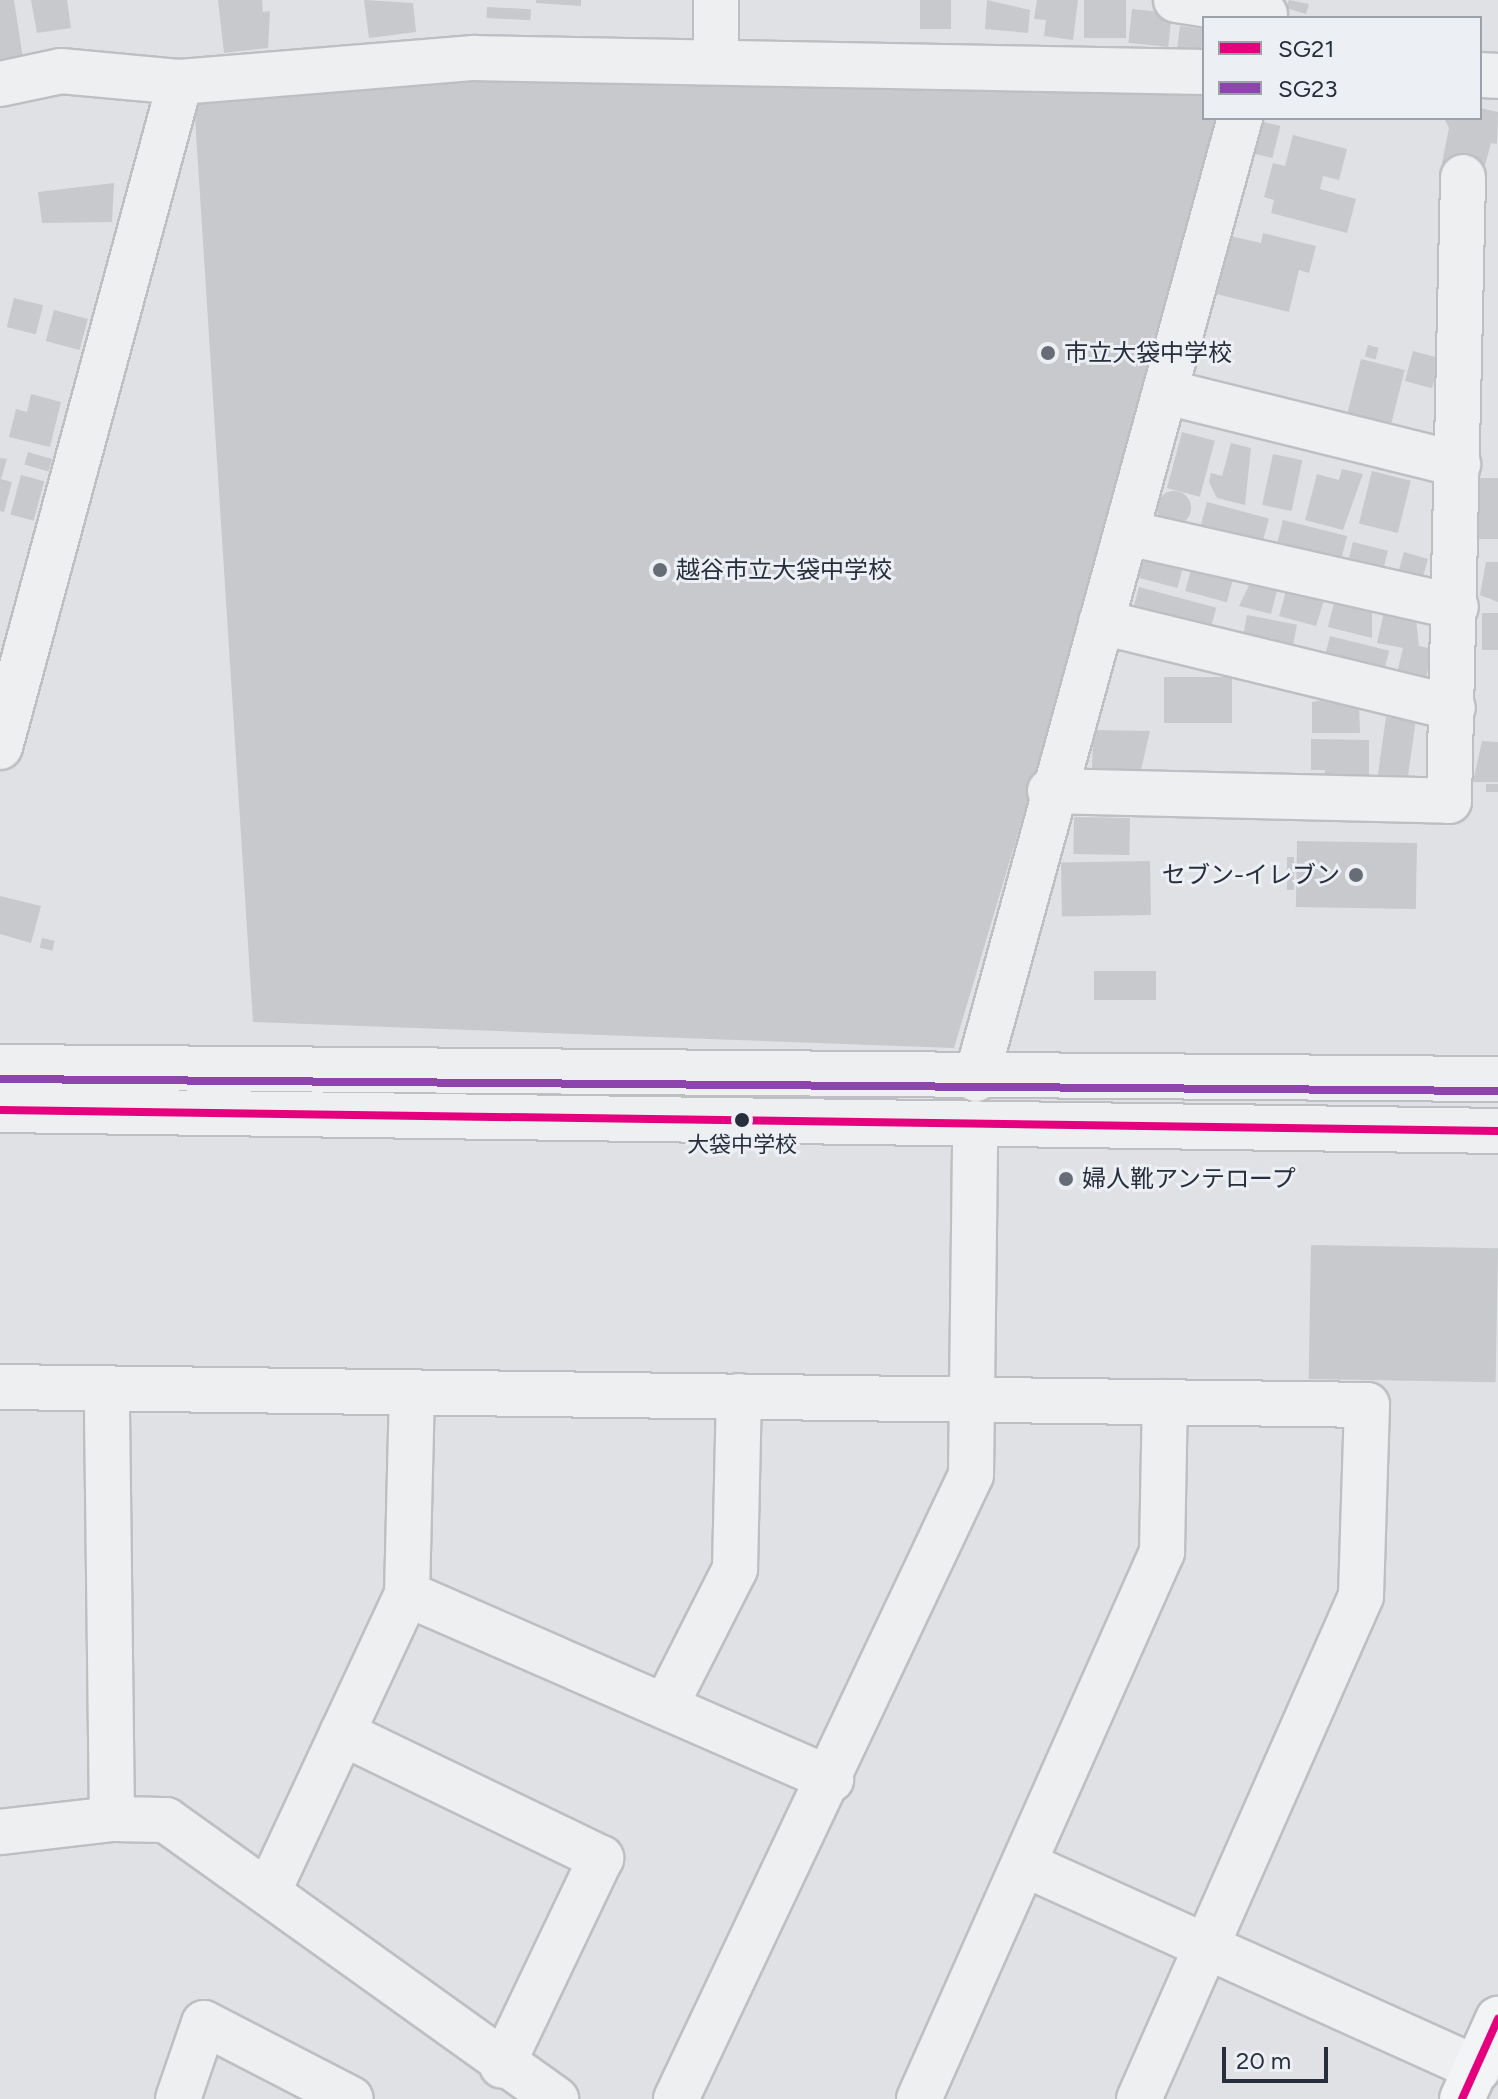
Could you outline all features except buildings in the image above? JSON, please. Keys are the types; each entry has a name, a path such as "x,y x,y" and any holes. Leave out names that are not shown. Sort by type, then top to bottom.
{"main road":[{"path":"1479,2082 1498,2019"}],"street":[{"path":"716,0 716,60"},
{"path":"1176,0 1266,11"},
{"path":"0,84 61,71 180,82 474,58 716,60 1202,72"},
{"path":"0,747 180,82"},
{"path":"976,1079 1050,791 1128,533 1239,120"},
{"path":"1050,791 1449,801 1456,607 1463,177"},
{"path":"1166,392 1458,464"},
{"path":"1128,533 1456,607"},
{"path":"1101,622 1453,708"},
{"path":"0,1067 976,1079 1498,1079"},
{"path":"0,1110 1498,1131"},
{"path":"676,2099 831,1779 971,1475 975,1123"},
{"path":"0,1387 1367,1405 1361,1596 1139,2099"},
{"path":"107,1389 112,1819"},
{"path":"270,1888 407,1594 412,1393"},
{"path":"666,1705 735,1569 739,1396"},
{"path":"919,2099 1026,1865 1162,1552 1165,1402"},
{"path":"407,1594 831,1779"},
{"path":"342,1733 601,1858 502,2066"},
{"path":"0,1832 112,1819 166,1820 270,1888 502,2066 556,2099"},
{"path":"1026,1865 1206,1948 1479,2082"},
{"path":"178,2099 204,2023 351,2099"}],"transit line":[{"name":"SG23","path":"0,1079 1498,1091"},
{"name":"SG21","path":"0,1110 1498,1131"},
{"name":"SG21","path":"1462,2099 1498,2019"}],"place":[{"name":"市立大袋中学校","path":"1048,353"},
{"name":"越谷市立大袋中学校","path":"660,570"},
{"name":"セブン-イレブン","path":"1356,875"},
{"name":"大袋中学校","path":"742,1120"},
{"name":"婦人靴アンテロープ","path":"1066,1179"}]}
